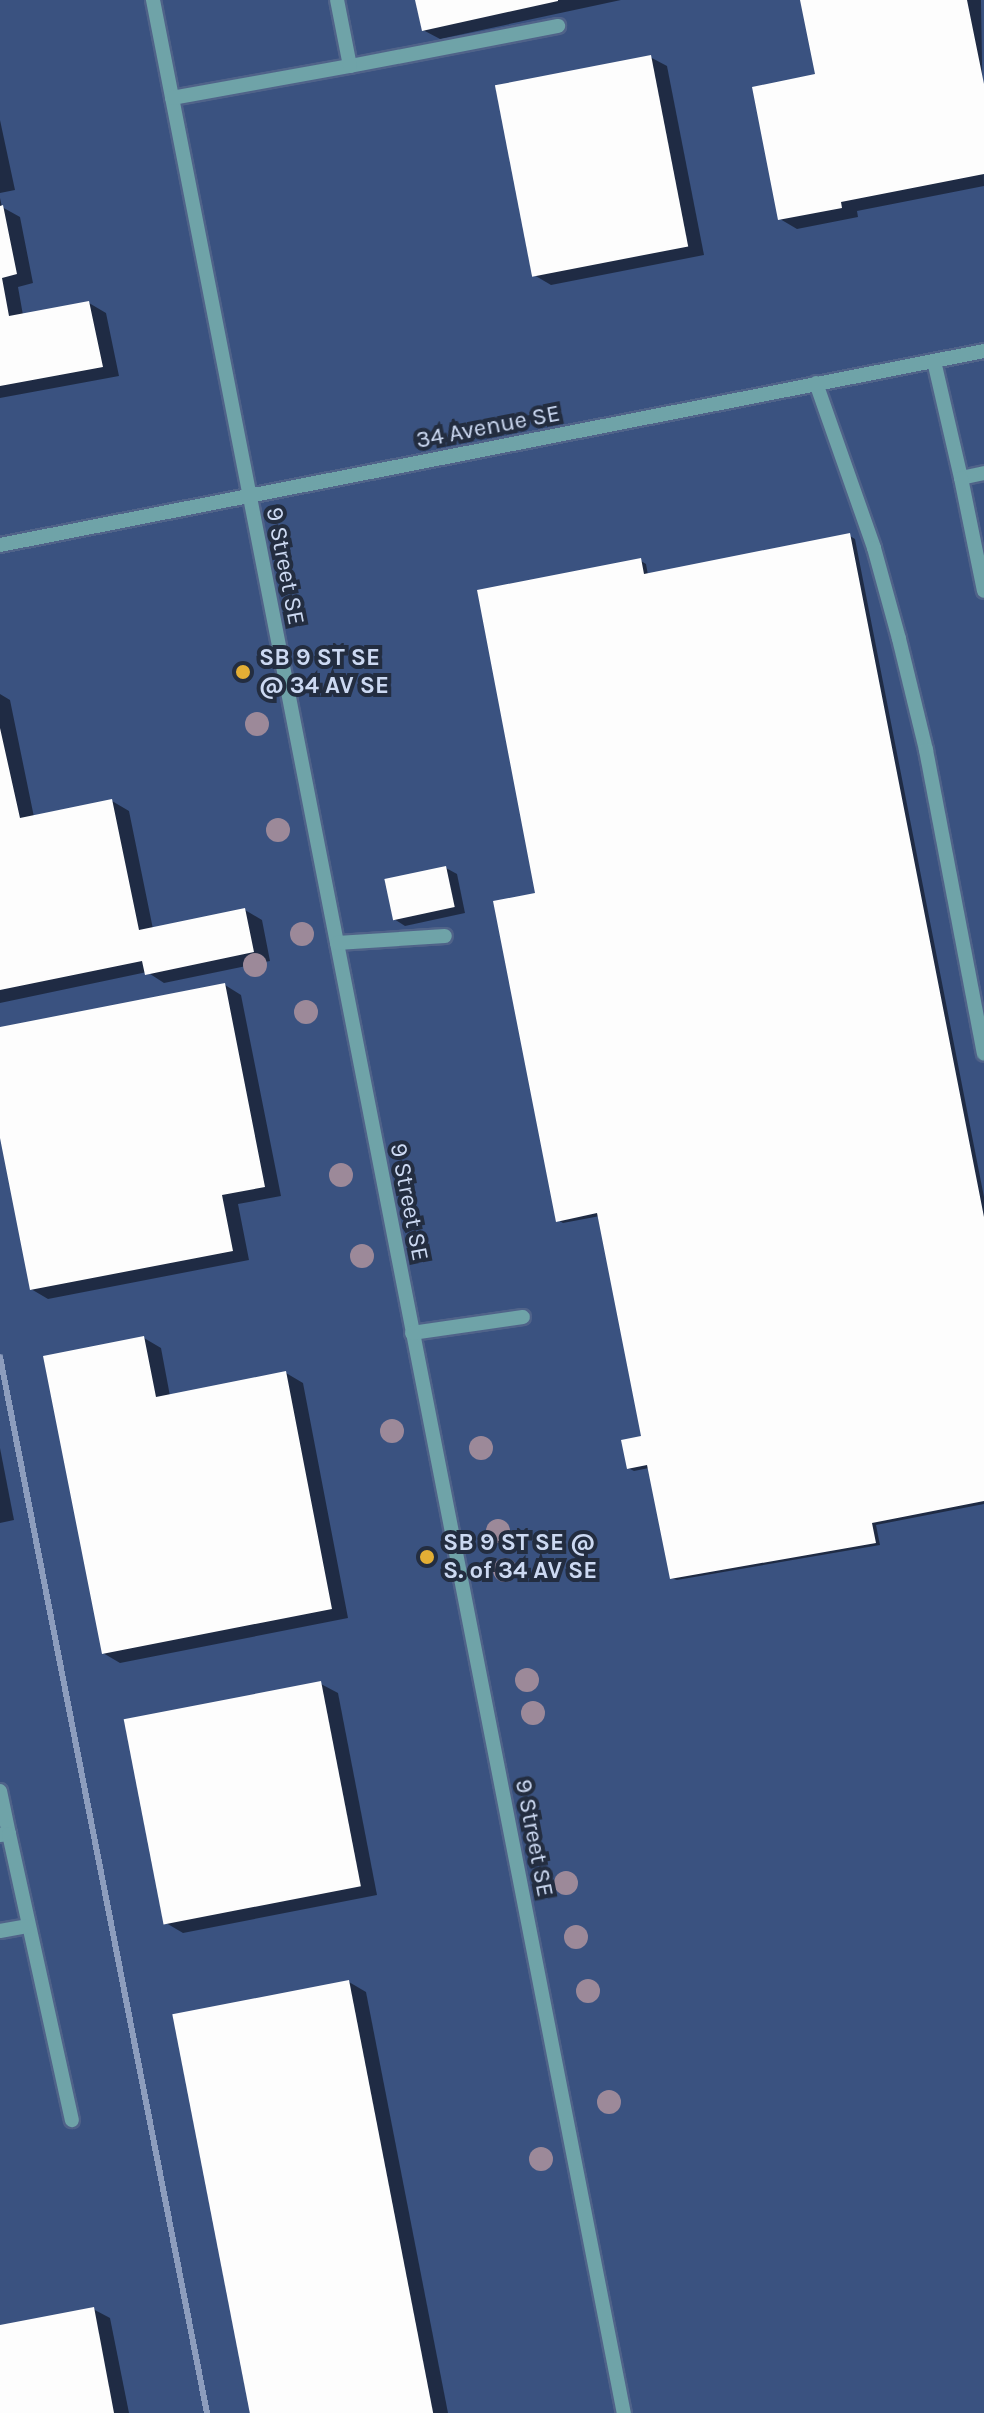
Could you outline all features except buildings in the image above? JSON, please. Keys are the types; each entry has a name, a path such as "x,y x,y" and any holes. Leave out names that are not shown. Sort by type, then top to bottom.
{"street":[{"name":"9 Street SE","path":"153,0 624,2413"},
{"path":"337,0 350,66"},
{"path":"172,98 558,26"},
{"name":"34 Avenue SE","path":"0,545 984,351"},
{"path":"934,361 984,591"},
{"path":"816,383 874,548 899,639 926,750 984,1053"},
{"path":"961,478 984,473"},
{"path":"337,943 445,936"},
{"path":"412,1333 523,1317"},
{"path":"0,1791 5,1835 29,1926 72,2120"},
{"path":"0,1931 29,1926"}],"shaded area":[{"path":"0,0 984,0 984,2413 0,2413"}],"railway":[{"path":"0,1357 207,2413"}],"place":[{"name":"SB 9 ST SE @ 34 AV SE","path":"243,672"},
{"name":"SB 9 ST SE @ S. of 34 AV SE","path":"427,1557"}]}
